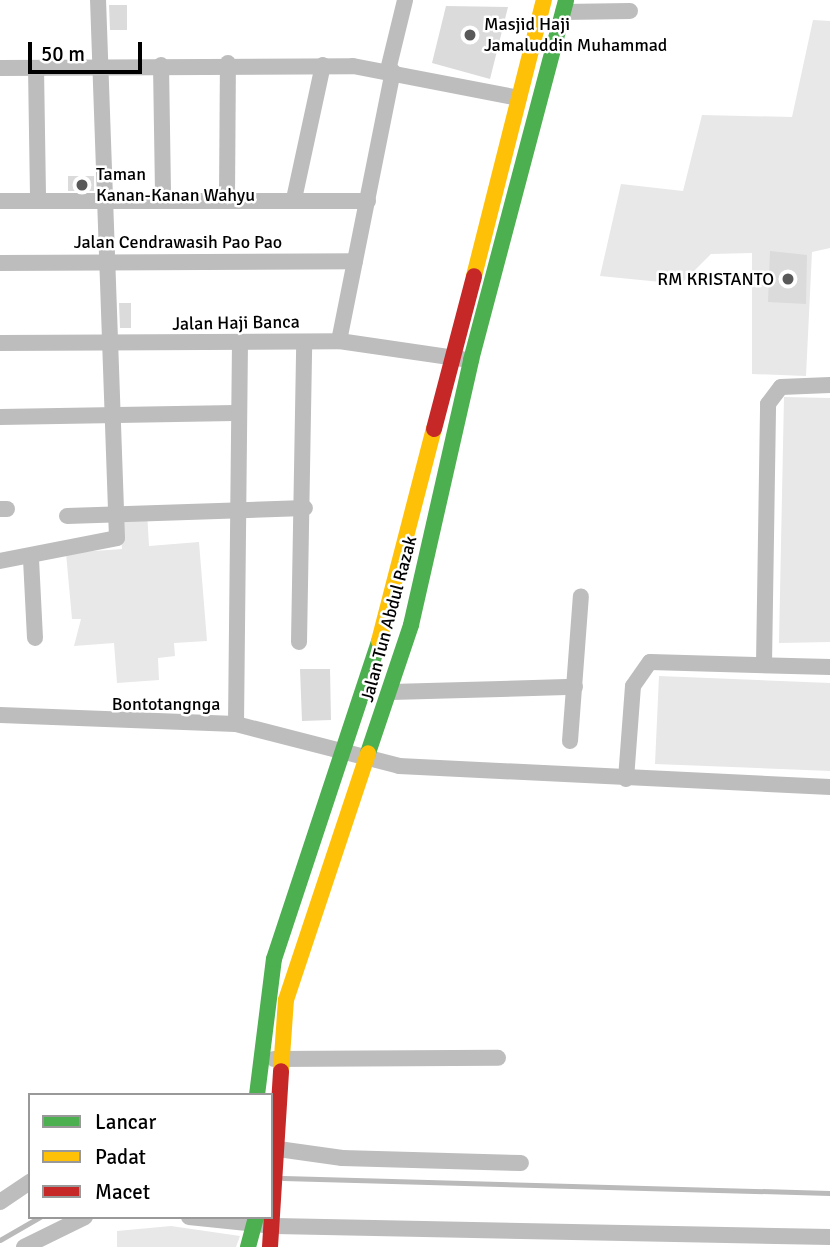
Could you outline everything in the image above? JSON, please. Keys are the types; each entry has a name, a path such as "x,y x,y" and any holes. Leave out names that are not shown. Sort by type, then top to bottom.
{"main road":[{"name":"Jalan Tun Abdul Razak","path":"257,1093 258,1057 274,959 345,754 385,622 449,357 544,0"},
{"name":"Jalan Tun Abdul Razak","path":"270,1247 275,1221 274,1153 281,1060 299,955 369,762 391,692 471,360 564,6"},
{"path":"248,1247 255,1221"}],"street":[{"path":"0,561 31,559 115,540 109,415 110,343 100,198 98,0"},
{"path":"340,341 405,0"},
{"path":"564,6 630,11"},
{"path":"226,197 228,64"},
{"path":"161,65 163,198"},
{"path":"294,200 323,65"},
{"path":"0,68 323,65 390,70 519,98"},
{"path":"36,68 38,200"},
{"path":"0,201 226,197 368,201"},
{"name":"Jalan Cendrawasih Pao Pao","path":"0,263 105,260 355,261"},
{"name":"Jalan Haji Banca","path":"0,343 240,344 340,341 471,360"},
{"path":"299,642 305,508 304,342"},
{"path":"236,724 235,413 240,344"},
{"path":"764,664 768,404 781,387 830,385"},
{"path":"0,417 235,413"},
{"path":"66,516 112,510 305,508"},
{"path":"31,559 35,638"},
{"path":"570,741 581,596"},
{"path":"626,779 633,686 643,666 659,660 830,667"},
{"path":"391,692 575,687"},
{"name":"Bontotangnga","path":"0,715 236,724 369,762 626,779 830,787"},
{"path":"258,1057 281,1060 498,1059"},
{"path":"274,1153 342,1158 521,1163"},
{"path":"0,1202 28,1183"},
{"path":"24,1247 81,1219"},
{"path":"222,1219 830,1237"}],"shaded area":[{"path":"813,20 830,21 830,248 812,252 806,376 752,374 752,253 711,254 681,284 600,276 621,184 683,191 702,115 792,117"},
{"path":"784,397 830,398 830,642 779,643"},
{"path":"147,511 149,546 199,542 207,641 174,643 175,656 158,658 159,680 117,683 114,643 74,646 81,619 72,619 66,553 122,549 119,513"},
{"path":"659,676 830,683 830,771 655,764"},
{"path":"171,1226 240,1236 236,1247 117,1247 117,1231"}],"building":[{"path":"109,5 127,5 127,30 110,30"},
{"name":"Masjid Haji Jamaluddin Muhammad","path":"446,6 508,7 490,79 432,63"},
{"name":"Taman Kanan-Kanan Wahyu","path":"68,176 94,176 94,191 68,191"},
{"name":"RM KRISTANTO","path":"770,251 807,255 806,304 768,302"},
{"path":"119,303 131,303 131,328 120,328"},
{"path":"300,669 330,669 331,720 302,721"}],"waterway":[{"path":"283,1178 830,1193"},
{"path":"0,1240 37,1219"}],"traffic: fast":[{"path":"368,753 411,625 471,360 566,0"},
{"path":"257,1093 274,959 379,641"},
{"path":"248,1247 255,1219"}],"traffic: slow":[{"path":"474,276 544,0"},
{"path":"379,641 434,429"},
{"path":"281,1071 286,1000 368,753"}],"traffic: jam":[{"path":"434,429 474,276"},
{"path":"273,1199 281,1071"},
{"path":"270,1247 272,1219"}],"place":[{"name":"Masjid Haji Jamaluddin Muhammad","path":"470,35"},
{"name":"Taman Kanan-Kanan Wahyu","path":"82,185"},
{"name":"RM KRISTANTO","path":"788,279"}]}
